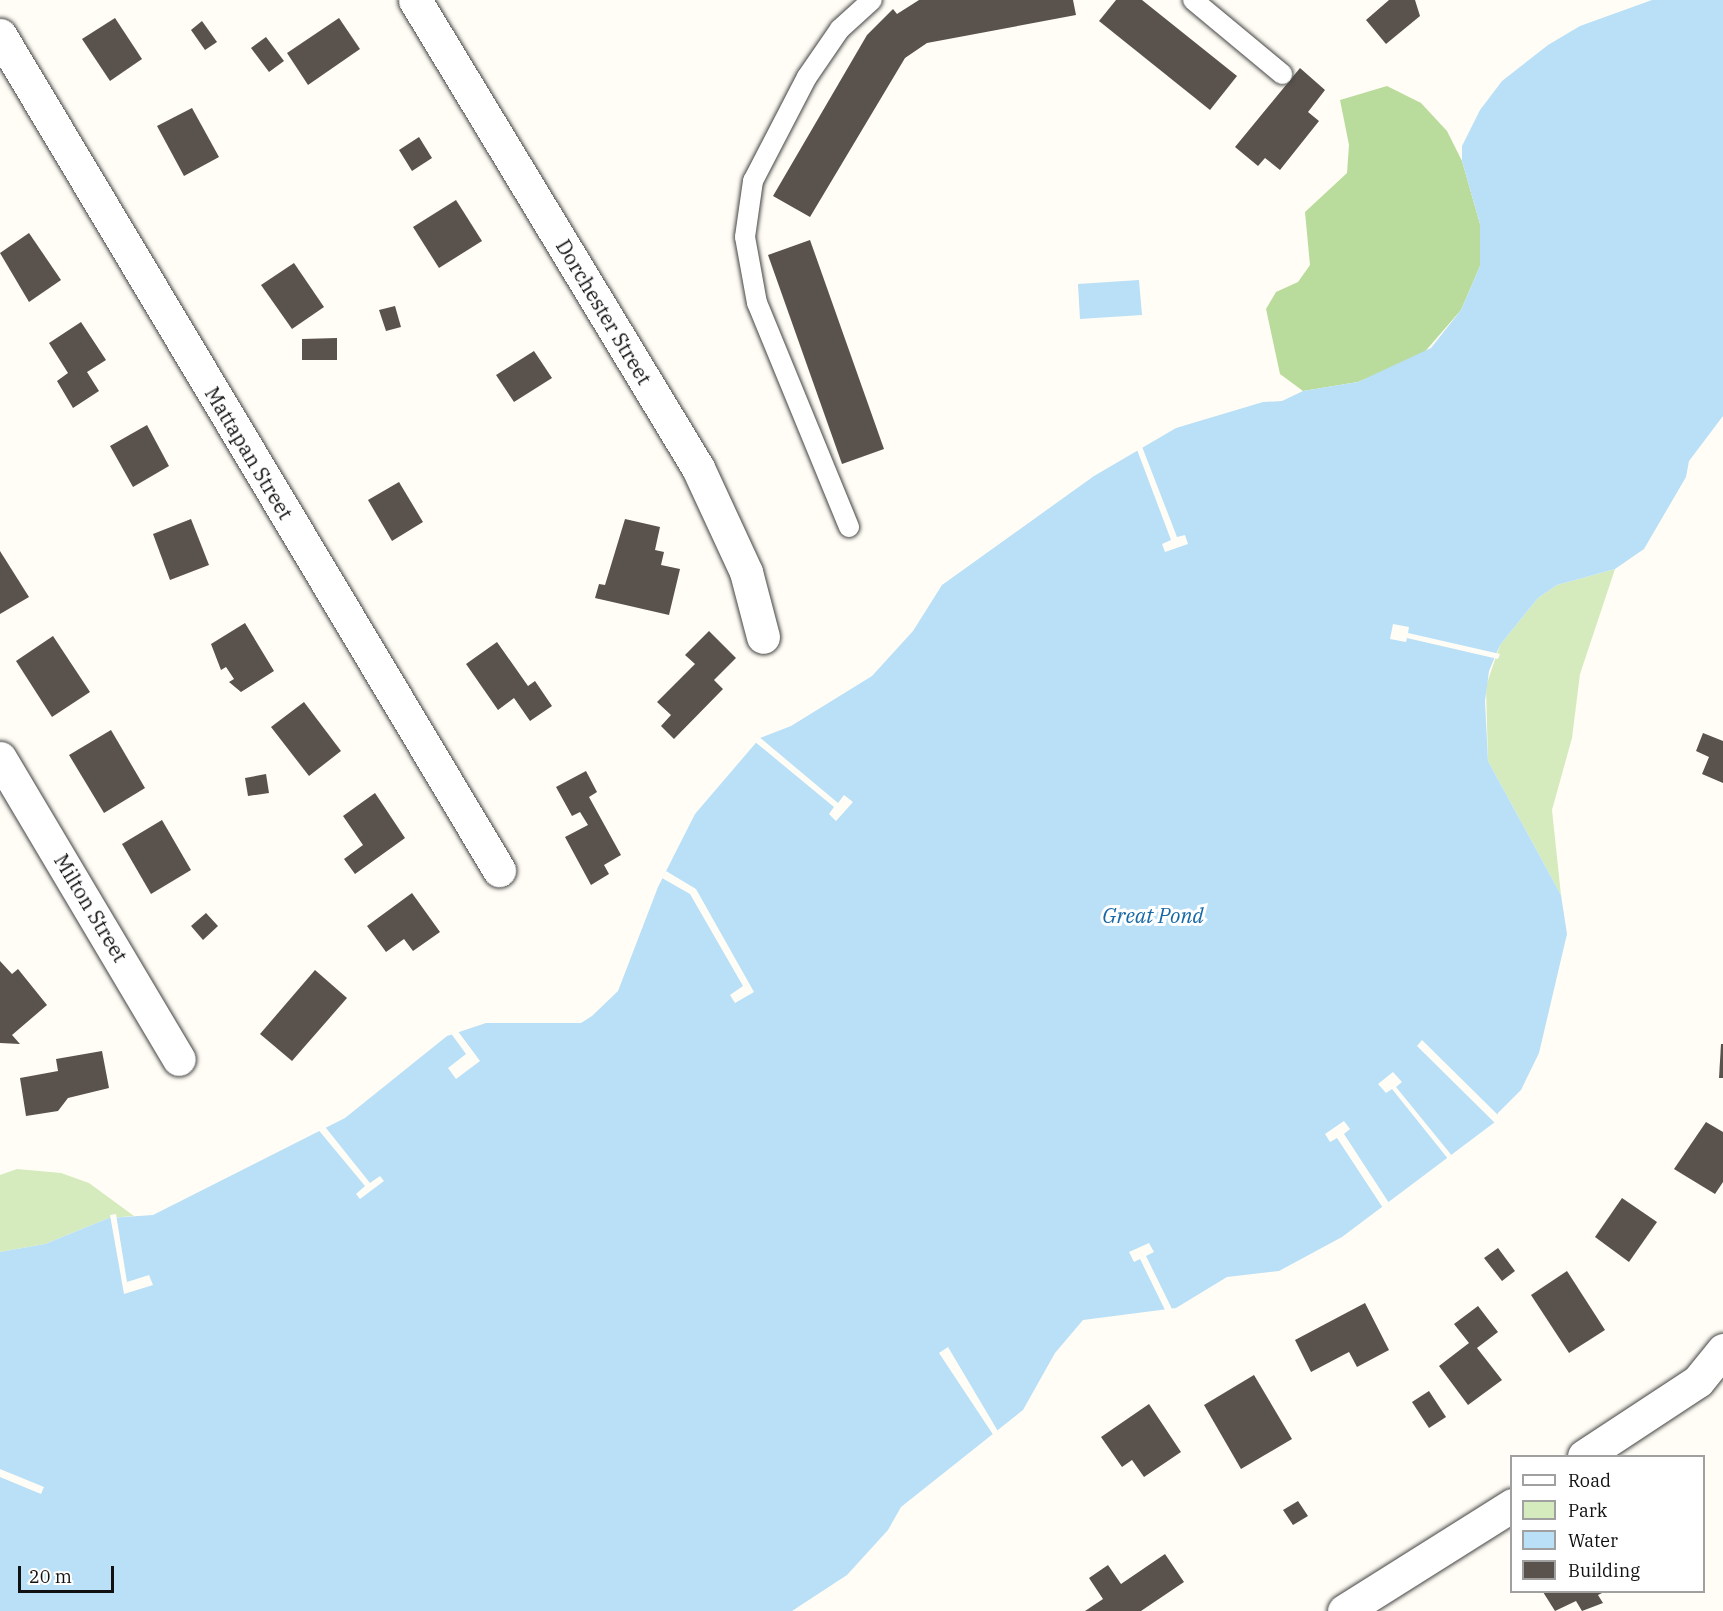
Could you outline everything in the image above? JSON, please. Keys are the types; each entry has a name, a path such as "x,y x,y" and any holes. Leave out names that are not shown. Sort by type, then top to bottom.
{"street":[{"name":"Dorchester Street","path":"415,0 698,468 746,572 763,637"},
{"name":"Mattapan Street","path":"0,35 500,870"},
{"name":"Milton Street","path":"0,758 179,1059"},
{"path":"1586,1455 1698,1381 1723,1350"},
{"path":"1344,1611 1510,1506"}],"lane":[{"path":"849,527 757,303 745,237 753,181 807,77 840,29 872,0"},
{"path":"1193,0 1282,74"}],"green space":[{"path":"1387,86 1421,103 1447,131 1462,161 1480,224 1480,266 1461,310 1422,355 1358,382 1303,391 1280,374 1266,309 1276,292 1298,282 1310,265 1305,212 1347,173 1349,145 1340,100"},
{"path":"1615,569 1580,674 1572,738 1552,810 1561,895 1488,761 1486,686 1500,645 1538,598 1557,585"},
{"path":"17,1169 61,1173 89,1183 134,1216 109,1218 45,1244 0,1252 0,1175"}],"water":[{"name":"Great Pond","path":"1652,0 1723,0 1723,416 1689,461 1686,477 1644,549 1615,569 1557,585 1538,598 1500,645 1489,671 1485,701 1488,761 1561,895 1567,934 1539,1053 1521,1090 1498,1113 1495,1122 1342,1237 1279,1271 1227,1277 1176,1308 1083,1320 1055,1353 1023,1410 901,1507 888,1530 847,1575 792,1611 0,1611 0,1252 45,1244 109,1218 153,1215 345,1118 447,1036 486,1023 581,1023 592,1016 618,991 658,887 695,814 760,738 791,726 872,676 913,631 942,585 1094,476 1176,428 1263,402 1282,401 1303,391 1358,382 1431,348 1461,310 1480,266 1480,224 1462,161 1462,146 1480,110 1502,81 1548,45 1580,26"},
{"path":"1139,280 1142,315 1080,319 1078,284"}],"pier":[{"path":"1141,444 1177,537 1185,535 1188,544 1165,552 1162,544 1171,540 1136,447"},
{"path":"1393,624 1409,627 1408,633 1500,654 1498,659 1407,638 1406,642 1390,639"},
{"path":"758,736 838,803 844,795 853,802 836,821 829,814 834,807 754,741"},
{"path":"666,871 696,889 754,992 735,1003 730,995 743,986 690,894 662,878"},
{"path":"457,1030 480,1061 456,1079 448,1068 466,1054 450,1032"},
{"path":"1422,1040 1500,1117 1497,1125 1417,1046"},
{"path":"1393,1072 1402,1082 1396,1087 1453,1157 1449,1160 1392,1089 1386,1093 1378,1084"},
{"path":"1344,1121 1350,1129 1344,1134 1389,1203 1383,1208 1337,1138 1330,1142 1325,1134"},
{"path":"322,1123 370,1183 380,1176 384,1181 360,1199 356,1194 365,1186 316,1127"},
{"path":"116,1214 127,1282 149,1275 153,1285 124,1294 110,1215"},
{"path":"1149,1243 1154,1252 1146,1256 1173,1311 1166,1312 1140,1259 1134,1262 1129,1252"},
{"path":"948,1347 999,1433 994,1436 939,1353"},
{"path":"0,1469 44,1487 41,1494 0,1477"}],"building":[{"path":"919,0 1073,0 1076,15 927,43 905,58 810,217 773,196 867,35 893,9 897,14"},
{"path":"1116,0 1142,0 1237,76 1210,110 1099,21"},
{"path":"1389,0 1415,0 1420,16 1386,44 1366,20"},
{"path":"115,18 142,59 110,81 82,39"},
{"path":"339,18 360,49 308,85 287,53"},
{"path":"202,21 217,42 205,50 191,30"},
{"path":"266,37 284,61 269,72 251,48"},
{"path":"1300,68 1325,90 1308,112 1319,121 1280,170 1265,158 1258,166 1235,147"},
{"path":"192,108 219,157 184,176 157,126"},
{"path":"419,137 432,158 412,171 399,150"},
{"path":"456,200 482,241 439,268 413,227"},
{"path":"29,233 61,280 29,302 0,253"},
{"path":"810,240 884,449 842,464 768,255"},
{"path":"294,263 324,307 292,329 261,285"},
{"path":"395,306 401,327 386,331 379,310"},
{"path":"81,322 106,360 87,372 99,391 73,408 57,381 68,373 49,343"},
{"path":"337,338 337,360 302,360 302,339"},
{"path":"534,351 552,378 514,402 496,375"},
{"path":"147,425 169,466 133,487 110,446"},
{"path":"399,482 423,522 392,541 368,500"},
{"path":"191,519 209,565 170,580 153,534"},
{"path":"625,519 660,527 655,550 664,552 661,565 680,569 669,615 595,598 599,584 605,585"},
{"path":"0,551 29,597 0,614"},
{"path":"245,623 274,671 241,692 229,682 234,679 226,667 221,670 211,644"},
{"path":"709,631 736,658 714,680 723,689 674,739 661,726 671,715 657,702 695,664 685,655"},
{"path":"53,636 90,692 52,717 16,661"},
{"path":"497,642 528,686 535,681 552,706 530,721 514,698 498,710 466,664"},
{"path":"304,702 341,751 309,776 271,727"},
{"path":"111,730 145,788 104,813 69,755"},
{"path":"1703,733 1723,741 1723,783 1702,774 1709,757 1696,751"},
{"path":"586,771 597,792 589,797 621,855 604,865 609,874 591,885 565,837 588,825 580,812 572,816 556,787"},
{"path":"266,774 269,793 248,796 245,778"},
{"path":"375,793 405,838 355,874 344,859 363,845 343,816"},
{"path":"162,820 191,870 151,894 122,844"},
{"path":"412,893 440,932 413,951 404,939 386,952 367,926"},
{"path":"206,913 218,926 203,940 191,926"},
{"path":"0,961 12,974 18,969 47,1005 12,1035 20,1044 0,1043"},
{"path":"315,970 347,998 292,1061 260,1034"},
{"path":"1721,1044 1723,1044 1723,1078 1719,1078"},
{"path":"102,1051 109,1088 68,1098 58,1111 26,1116 20,1078 58,1071 56,1059"},
{"path":"1706,1122 1723,1132 1723,1182 1715,1194 1674,1169"},
{"path":"1622,1198 1657,1222 1629,1262 1595,1237"},
{"path":"1498,1248 1515,1271 1502,1281 1484,1258"},
{"path":"1567,1271 1605,1330 1569,1353 1531,1295"},
{"path":"1365,1303 1389,1350 1357,1367 1349,1352 1311,1372 1295,1340"},
{"path":"1478,1306 1498,1332 1477,1348 1502,1380 1468,1405 1439,1366 1469,1343 1454,1324"},
{"path":"1254,1375 1292,1439 1241,1469 1204,1405"},
{"path":"1429,1391 1446,1417 1429,1428 1412,1402"},
{"path":"1149,1404 1181,1452 1144,1477 1132,1460 1122,1467 1101,1437"},
{"path":"1298,1501 1308,1516 1293,1525 1283,1510"},
{"path":"1165,1554 1184,1582 1141,1611 1085,1611 1103,1599 1089,1578 1108,1565 1121,1584"},
{"path":"1544,1593 1602,1593 1598,1595 1603,1603 1582,1611 1576,1601 1555,1611"}]}
